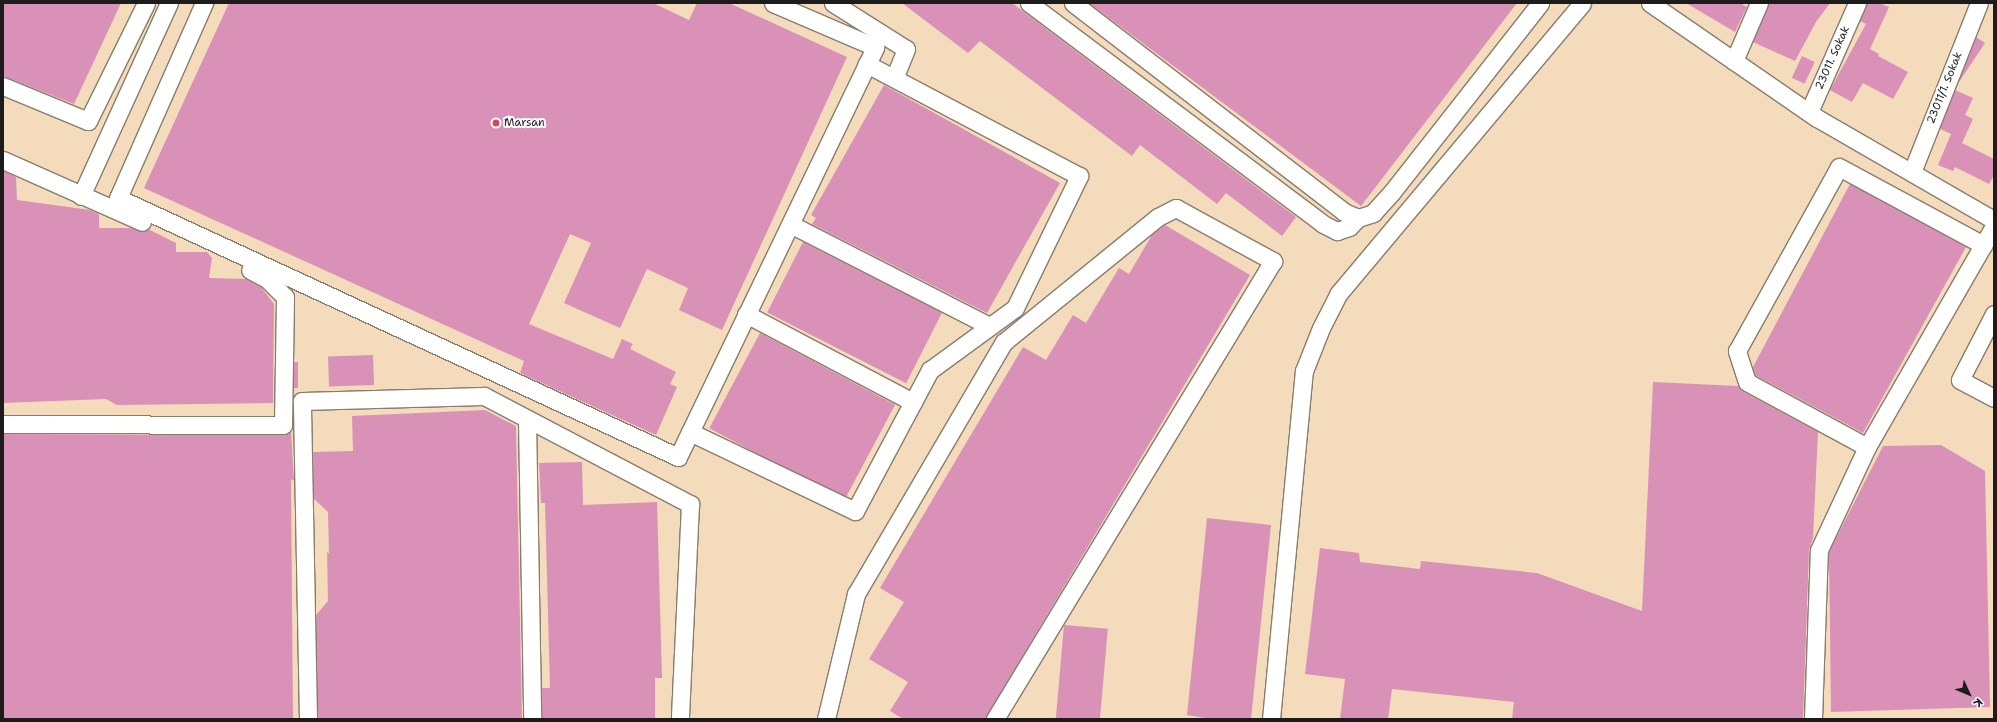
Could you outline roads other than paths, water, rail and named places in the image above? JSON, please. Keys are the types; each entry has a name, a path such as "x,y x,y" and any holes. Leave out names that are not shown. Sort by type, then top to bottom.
{"street":[{"path":"3,86 88,121 146,3"},
{"path":"81,196 169,3"},
{"path":"204,3 118,198 678,457 875,46 773,3"},
{"path":"833,3 906,49 894,78"},
{"path":"1029,3 1323,224 1337,231 1349,227 1358,218 1373,212 1392,192 1540,3"},
{"path":"1073,3 1344,212 1358,218"},
{"path":"1271,719 1304,371 1320,328 1339,293 1582,3"},
{"path":"1734,61 1759,3"},
{"name":"23011. Sokak","path":"1809,112 1857,3"},
{"name":"23011/1. Sokak","path":"1912,172 1979,3"},
{"path":"1656,4 1734,61 1809,112 1994,220"},
{"path":"690,432 855,511 930,370 1015,308 1079,176 867,64"},
{"path":"3,160 81,196 227,259 266,279 284,297 282,425 3,424"},
{"path":"1867,447 1747,382 1737,351 1839,167 1983,245"},
{"path":"826,719 856,594 1004,342 1158,217 1176,208 1273,261 995,719"},
{"path":"790,224 989,326"},
{"path":"1812,719 1819,550 1867,447 1994,226"},
{"path":"746,314 913,402"},
{"path":"1994,314 1960,380 1994,398"},
{"path":"308,719 302,401 484,396 690,504 680,719"},
{"path":"527,419 532,719"}],"place":[{"name":"Marsan","path":"496,123"}]}
